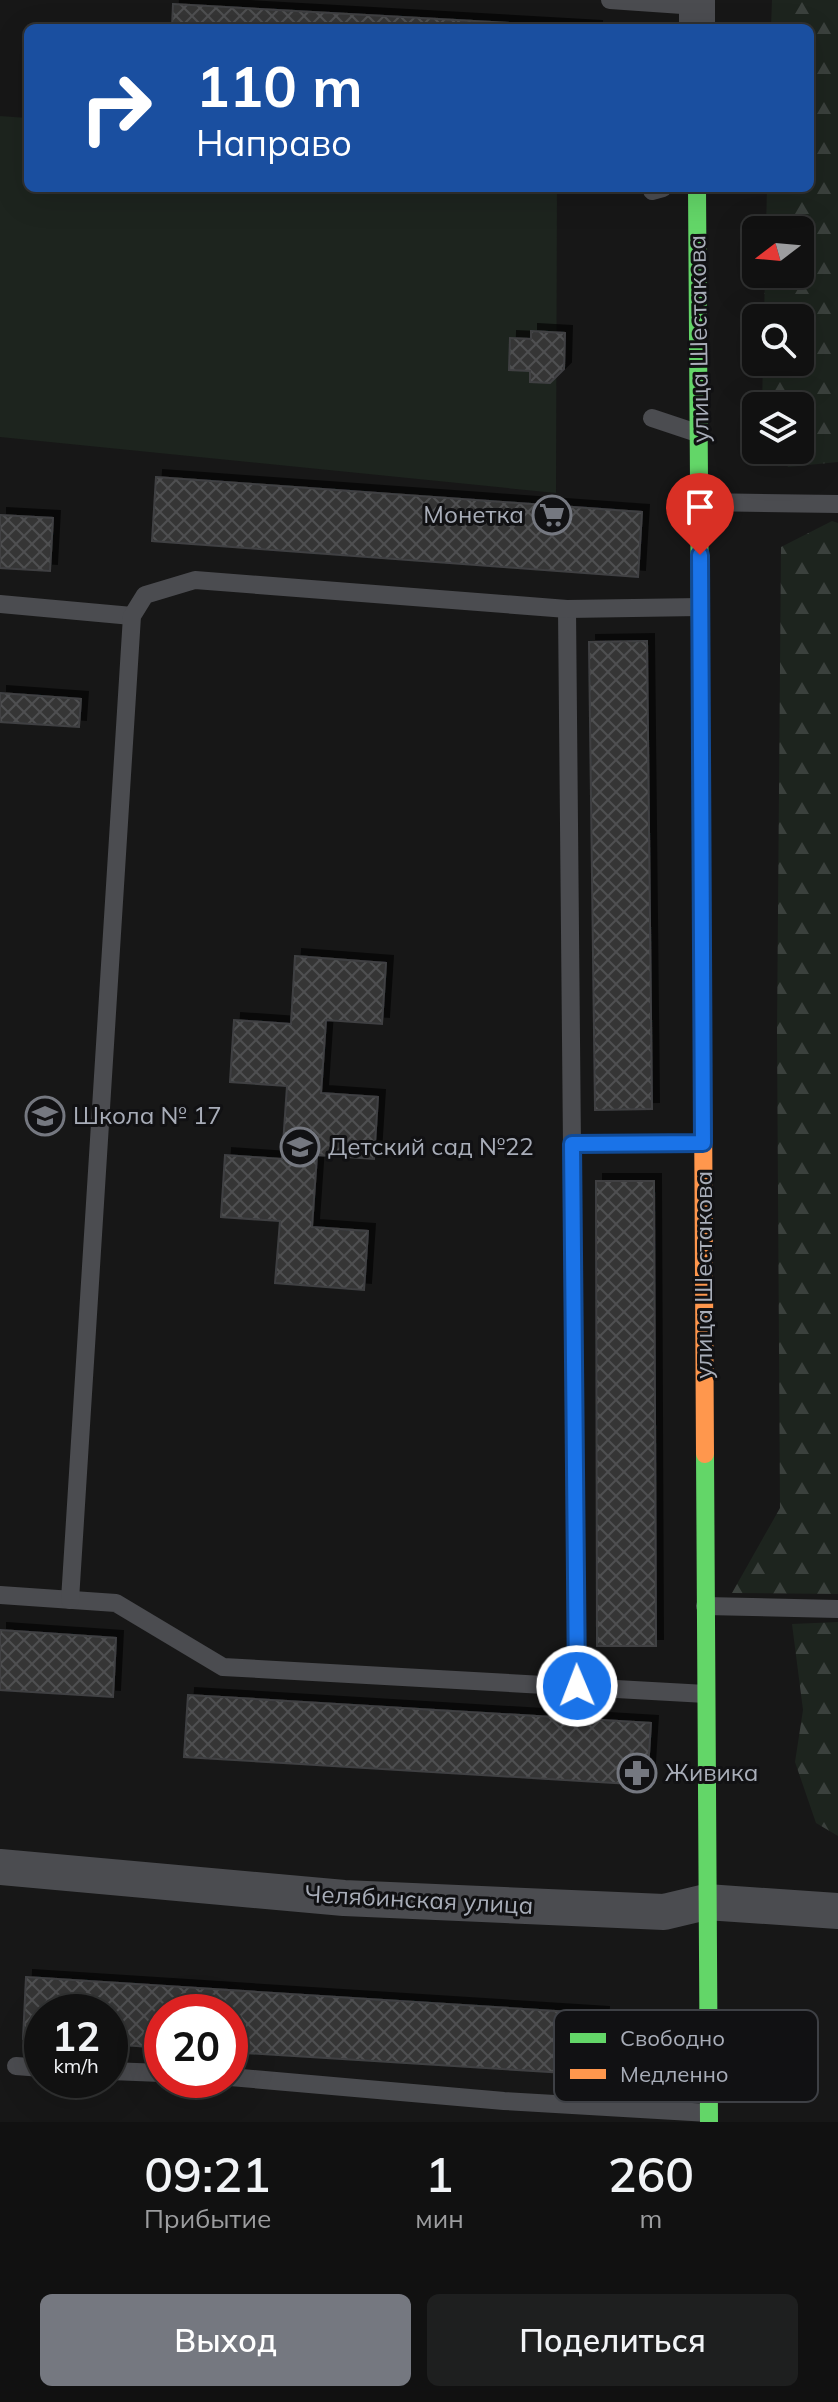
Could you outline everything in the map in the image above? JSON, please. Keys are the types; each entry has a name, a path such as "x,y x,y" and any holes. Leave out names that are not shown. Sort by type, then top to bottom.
{"street":[{"name":"улица Шестакова","path":"697,192 708,2010"},
{"name":"Челябинская улица","path":"0,1867 344,1898 664,1912 706,1902 838,1911"}],"lane":[{"path":"610,0 697,11"},
{"path":"652,418 700,434"},
{"path":"700,502 838,504"},
{"path":"70,1600 132,616 145,595 195,580 567,609 701,607"},
{"path":"0,604 132,616"},
{"path":"567,609 577,1686"},
{"path":"572,1144 703,1143"},
{"path":"0,1595 116,1603 223,1667 706,1694"},
{"path":"705,1606 838,1609"},
{"path":"16,2066 24,2067"},
{"path":"248,2079 709,2117"}],"green space":[{"path":"772,0 838,0 838,462 788,467 786,464 814,464 814,392 762,392 763,376 814,376 814,304 764,304 765,288 814,288 814,216 766,216 767,192 814,192 814,24 771,24"},
{"path":"0,116 24,118 24,192 557,192 556,493 0,437"},
{"path":"832,521 838,523 838,1594 732,1593 780,1508 777,1033 781,547"},
{"path":"838,1622 838,1836 816,1823 795,1762 803,1710 792,1624"}],"building":[{"path":"173,4 526,24 172,24"},
{"path":"531,331 565,333 564,369 550,383 530,382 530,371 509,370 510,338 531,339"},
{"path":"156,477 642,512 638,577 152,541"},
{"path":"0,515 53,518 50,571 0,568"},
{"path":"647,641 652,1109 595,1110 589,642"},
{"path":"0,693 81,699 79,727 0,722"},
{"path":"295,956 386,963 382,1024 326,1020 321,1093 378,1097 374,1159 317,1155 312,1227 368,1231 364,1290 275,1283 280,1221 221,1217 225,1155 282,1159 287,1086 230,1082 234,1020 291,1024"},
{"path":"596,1181 654,1181 656,1646 597,1646"},
{"path":"0,1630 116,1638 113,1697 0,1690"},
{"path":"188,1695 651,1723 647,1785 184,1757"},
{"path":"26,1977 554,2011 554,2072 248,2053 248,1994 144,1994 144,2047 128,2045 128,1994 25,1994"}],"traffic: fast":[{"path":"697,192 702,923"},
{"path":"705,1454 708,2010"},
{"path":"709,2102 709,2122"}],"traffic: slow":[{"path":"702,923 705,1454"}],"place":[{"name":"Монетка","path":"552,515"},
{"name":"Школа № 17","path":"45,1116"},
{"name":"Детский сад №22","path":"300,1147"},
{"name":"Живика","path":"637,1773"}],"route":[{"path":"577,1686 572,1144 703,1143 700,555"}]}
